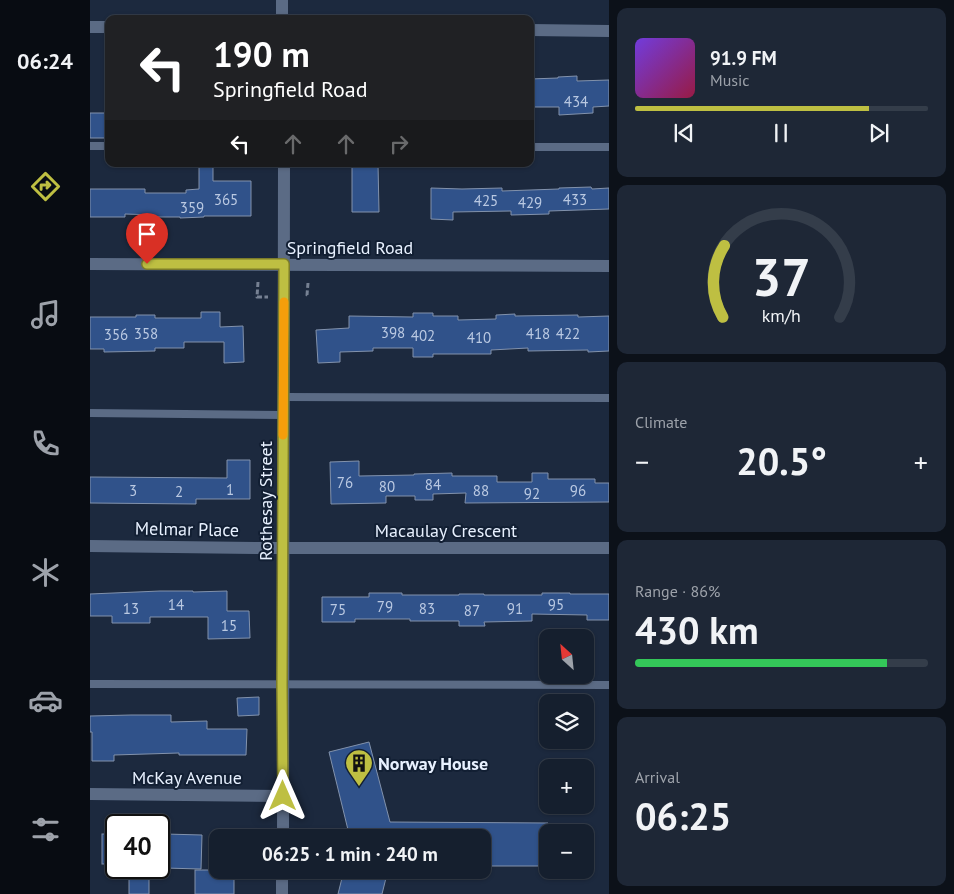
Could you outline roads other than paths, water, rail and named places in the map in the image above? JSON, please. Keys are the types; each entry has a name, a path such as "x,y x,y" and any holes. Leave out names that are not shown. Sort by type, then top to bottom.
{"street":[{"path":"282,0 282,15"},
{"path":"90,27 105,27"},
{"path":"534,30 609,31"},
{"name":"Rothesay Street","path":"283,829 284,167"},
{"name":"Springfield Road","path":"90,264 609,266"},
{"name":"Melmar Place","path":"90,546 283,547"},
{"name":"Macaulay Crescent","path":"283,547 609,548"},
{"name":"McKay Avenue","path":"90,794 283,796"},
{"path":"282,879 282,894"}],"lane":[{"path":"90,146 105,146"},
{"path":"534,147 609,148"},
{"path":"283,397 609,398"},
{"path":"90,413 283,415"},
{"path":"90,684 609,685"}],"place":[{"name":"Norway House","path":"359,787"}]}
